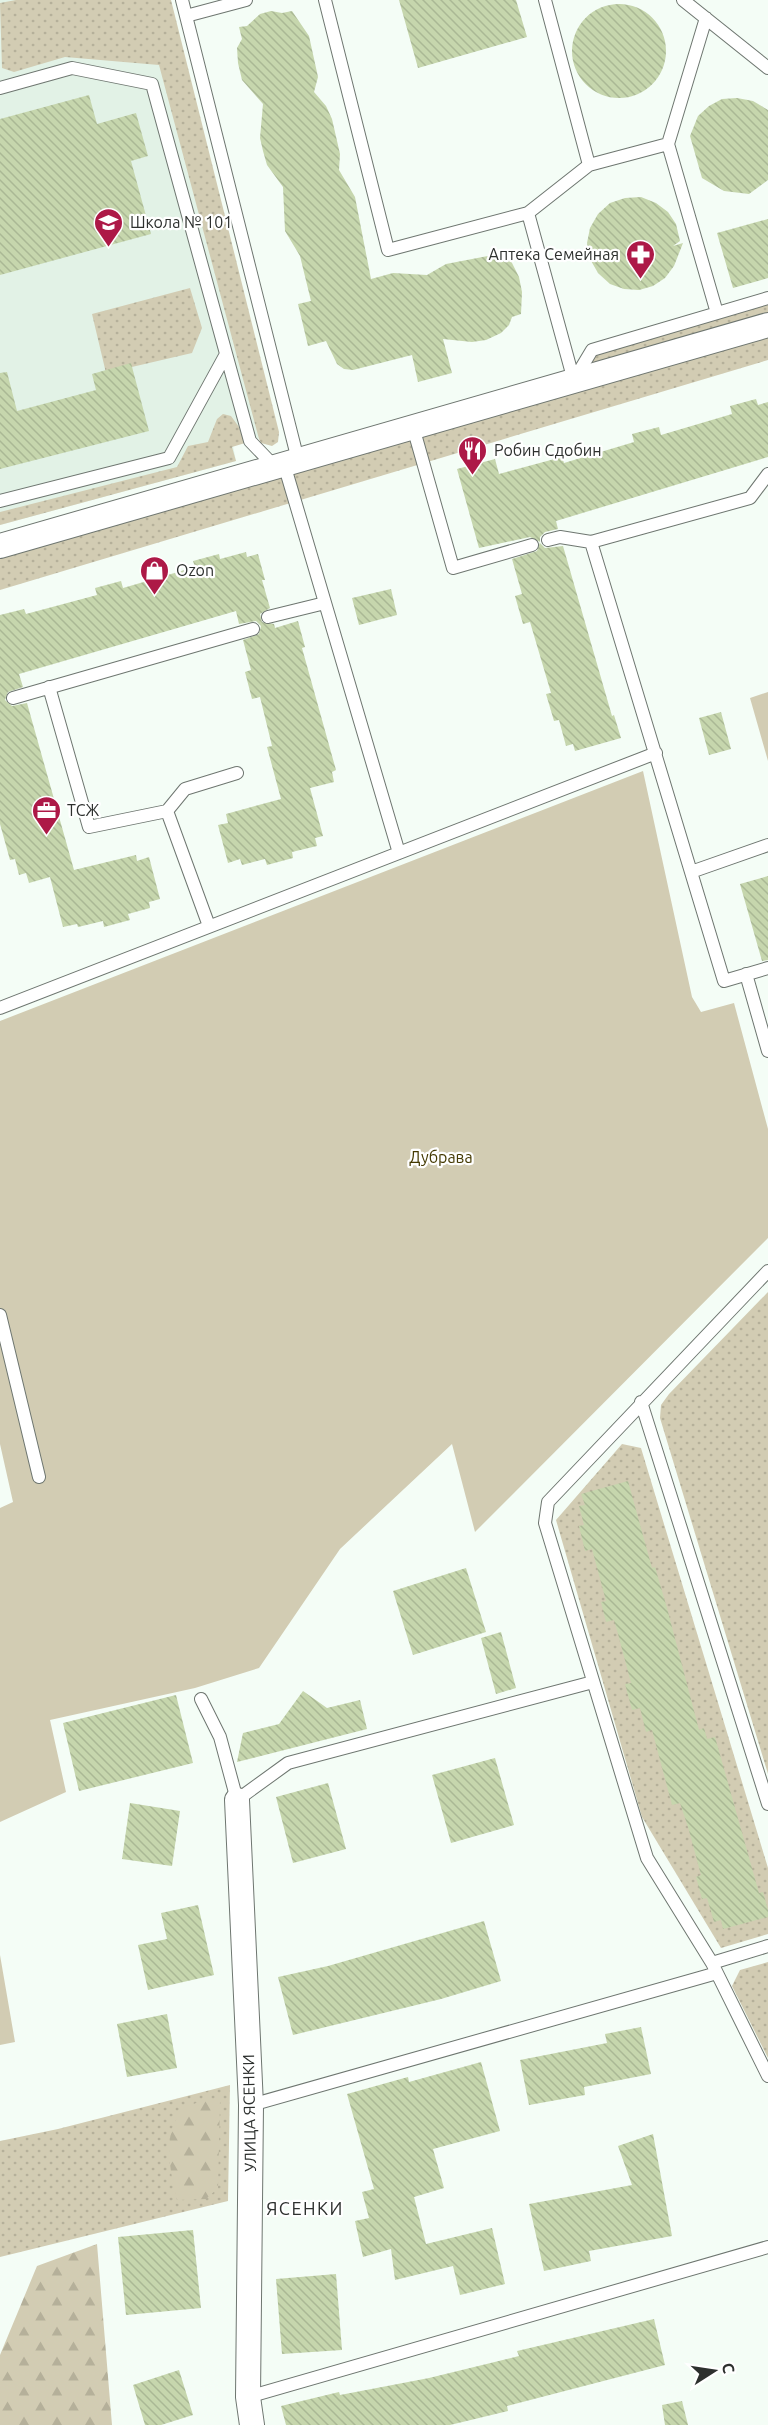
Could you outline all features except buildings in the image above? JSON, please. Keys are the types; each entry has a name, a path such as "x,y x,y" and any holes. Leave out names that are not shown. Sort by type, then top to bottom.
{"street":[{"path":"0,546 768,325"},
{"name":"УЛИЦА ЯСЕНКИ","path":"237,1800 251,2105 248,2397 252,2425"}],"lane":[{"path":"182,0 286,464 399,853"},
{"path":"186,16 246,0"},
{"path":"325,0 388,250 528,213 589,165 668,144"},
{"path":"545,0 589,165"},
{"path":"683,0 768,68"},
{"path":"706,18 668,144 717,313"},
{"path":"0,88 72,68 152,84 250,441 286,464"},
{"path":"528,213 574,381"},
{"path":"574,381 592,350 768,298"},
{"path":"0,501 169,458 226,354"},
{"path":"412,427 453,567 532,545"},
{"path":"548,540 560,537 591,542 750,498 768,474"},
{"path":"591,542 724,981 768,968"},
{"path":"268,617 325,603"},
{"path":"13,698 253,629"},
{"path":"49,687 89,827 167,811 185,789 237,773"},
{"path":"0,1008 656,753"},
{"path":"167,811 209,926"},
{"path":"691,872 768,845"},
{"path":"746,974 768,1051"},
{"path":"768,1271 548,1502 545,1523 647,1858 715,1968 768,2076"},
{"path":"0,1315 39,1477"},
{"path":"641,1402 768,1804"},
{"path":"201,1699 220,1737 237,1800 288,1763 594,1682"},
{"path":"251,2105 715,1968 768,1946"},
{"path":"248,2397 768,2247"}],"shaded area":[{"name":"Школа № 101","path":"0,0 43,0 167,59 270,435 233,446 236,461 0,525"}],"green space":[{"path":"16,0 171,0 279,432 278,442 272,446 261,443 259,439 159,65 65,57 14,72 2,68 0,3"},
{"path":"190,288 202,328 192,353 106,373 92,314"},
{"path":"768,298 768,360 0,590 0,546 573,381 592,350"},
{"path":"223,414 231,416 239,427 245,443 232,447 236,461 0,525 0,512 177,467 188,446 208,442 217,419"},
{"path":"768,692 768,761 750,698"},
{"name":"Дубрава","path":"643,771 692,997 701,1012 734,1003 768,1129 768,1238 475,1532 452,1444 340,1549 259,1668 195,1688 50,1720 66,1792 0,1822 0,1508 13,1502 0,1444 0,1021"},
{"path":"768,1292 768,1774 660,1418 661,1405 669,1394"},
{"path":"622,1444 641,1448 768,1868 768,1934 721,1948 642,1817 556,1520"},
{"path":"0,1955 15,2042 0,2045"},
{"path":"768,1962 768,2058 732,1986 740,1970"},
{"path":"230,2085 228,2201 0,2257 0,2141 58,2129"},
{"path":"202,2100 220,2101 218,2188 206,2199 177,2200 169,2154 172,2131 182,2112"},
{"path":"97,2244 112,2425 0,2425 0,2355 37,2266"}],"place":[{"name":"Школа № 101","path":"109,248"},
{"name":"Аптека Семейная","path":"640,280"},
{"name":"Робин Сдобин","path":"473,476"},
{"name":"Ozon","path":"155,596"},
{"name":"ТСЖ","path":"46,836"}],"district":[{"name":"ЯСЕНКИ","path":"305,2208"}]}
